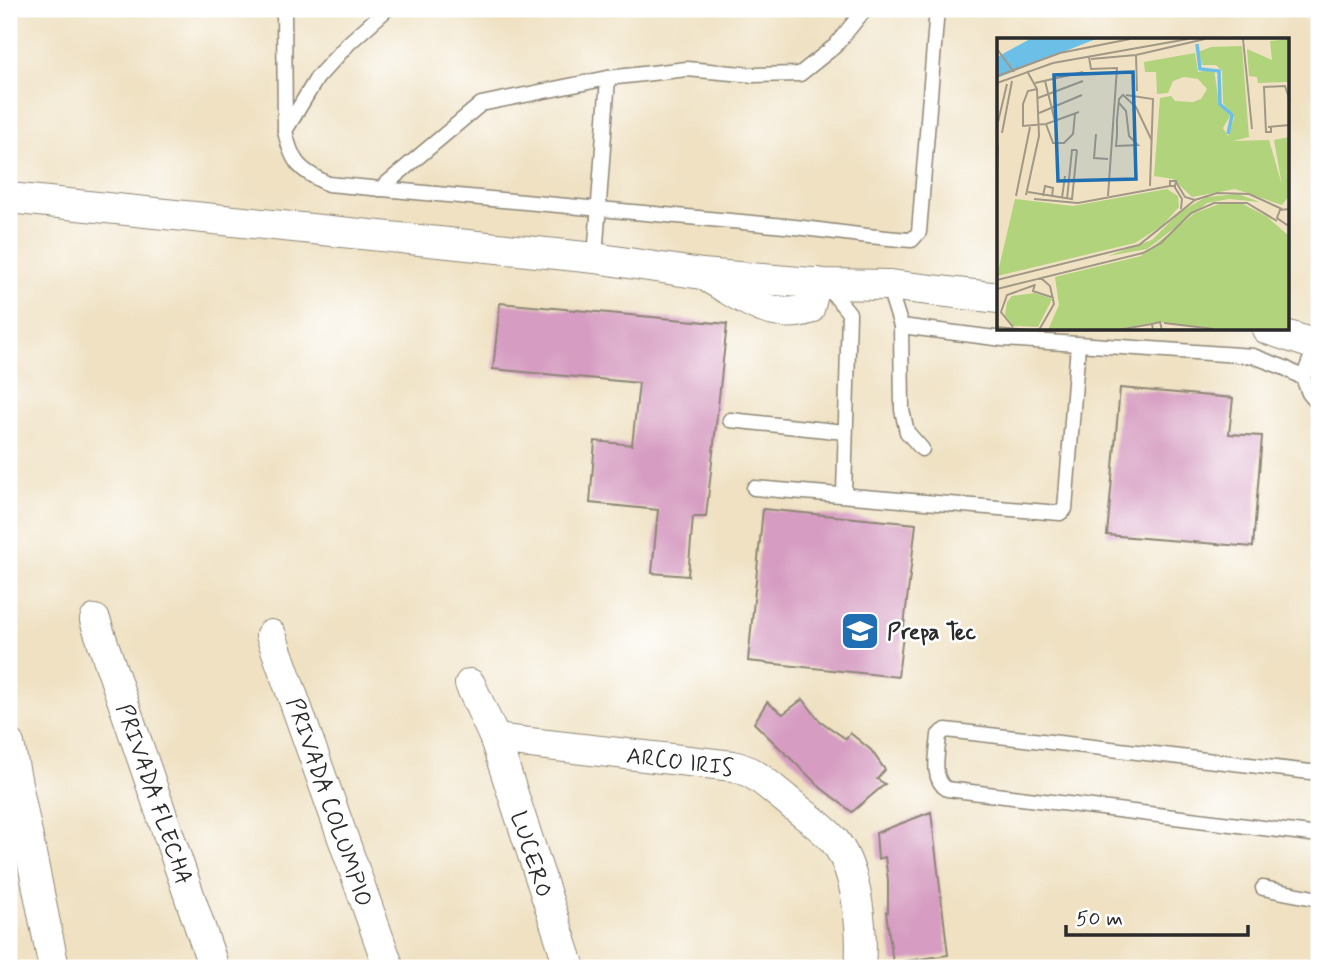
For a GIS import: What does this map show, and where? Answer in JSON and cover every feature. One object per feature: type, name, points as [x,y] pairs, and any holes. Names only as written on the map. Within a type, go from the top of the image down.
[{"type":"street","points":[[9,198],[595,258],[702,274],[882,285],[997,298]]},
{"type":"street","points":[[1273,331],[1317,346]]},
{"type":"street","name":"PRIVADA FLECHA","points":[[95,620],[214,968]]},
{"type":"street","name":"PRIVADA COLUMPIO","points":[[271,635],[389,968]]},
{"type":"street","name":"LUCERO","points":[[470,684],[495,739],[570,968]]},
{"type":"street","name":"ARCO IRIS","points":[[495,739],[733,766],[755,773],[835,842],[839,849],[852,884],[858,911],[862,940],[859,968]]},
{"type":"street","points":[[9,744],[54,968]]},
{"type":"lane","points":[[284,9],[285,131],[289,154],[306,173],[328,184],[598,211],[783,225],[914,240],[919,232],[937,9]]},
{"type":"lane","points":[[285,131],[317,78],[349,43],[387,9]]},
{"type":"lane","points":[[380,190],[481,104],[608,78],[687,69],[754,75],[800,74],[835,46],[865,9]]},
{"type":"lane","points":[[595,258],[608,78]]},
{"type":"lane","points":[[820,283],[849,313],[844,494]]},
{"type":"lane","points":[[849,313],[882,285],[901,326],[902,410],[907,432],[922,449]]},
{"type":"lane","points":[[901,326],[1003,339],[1253,356],[1286,368],[1303,378],[1309,393],[1319,405]]},
{"type":"lane","points":[[754,488],[1062,512],[1065,509],[1078,345]]},
{"type":"lane","points":[[1303,378],[1317,346]]},
{"type":"lane","points":[[730,420],[845,432]]},
{"type":"lane","points":[[1319,773],[946,730],[939,735],[936,775],[941,785],[947,789],[1319,835]]},
{"type":"lane","points":[[1263,888],[1319,899]]},
{"type":"building","points":[[500,303],[727,324],[706,517],[693,517],[688,576],[652,573],[658,510],[590,503],[595,441],[632,445],[639,383],[493,369]]},
{"type":"building","points":[[1120,388],[1233,398],[1229,434],[1262,436],[1253,547],[1107,535]]},
{"type":"building","points":[[763,509],[916,524],[898,677],[748,661]]},
{"type":"building","points":[[803,699],[819,720],[846,739],[850,733],[871,750],[885,770],[877,779],[885,784],[852,812],[821,788],[754,723],[767,702],[783,714]]},
{"type":"building","points":[[931,812],[948,955],[893,963],[886,912],[888,880],[885,857],[878,859],[876,833]]},
{"type":"place","name":"Prepa Tec","points":[[860,631]]}]
